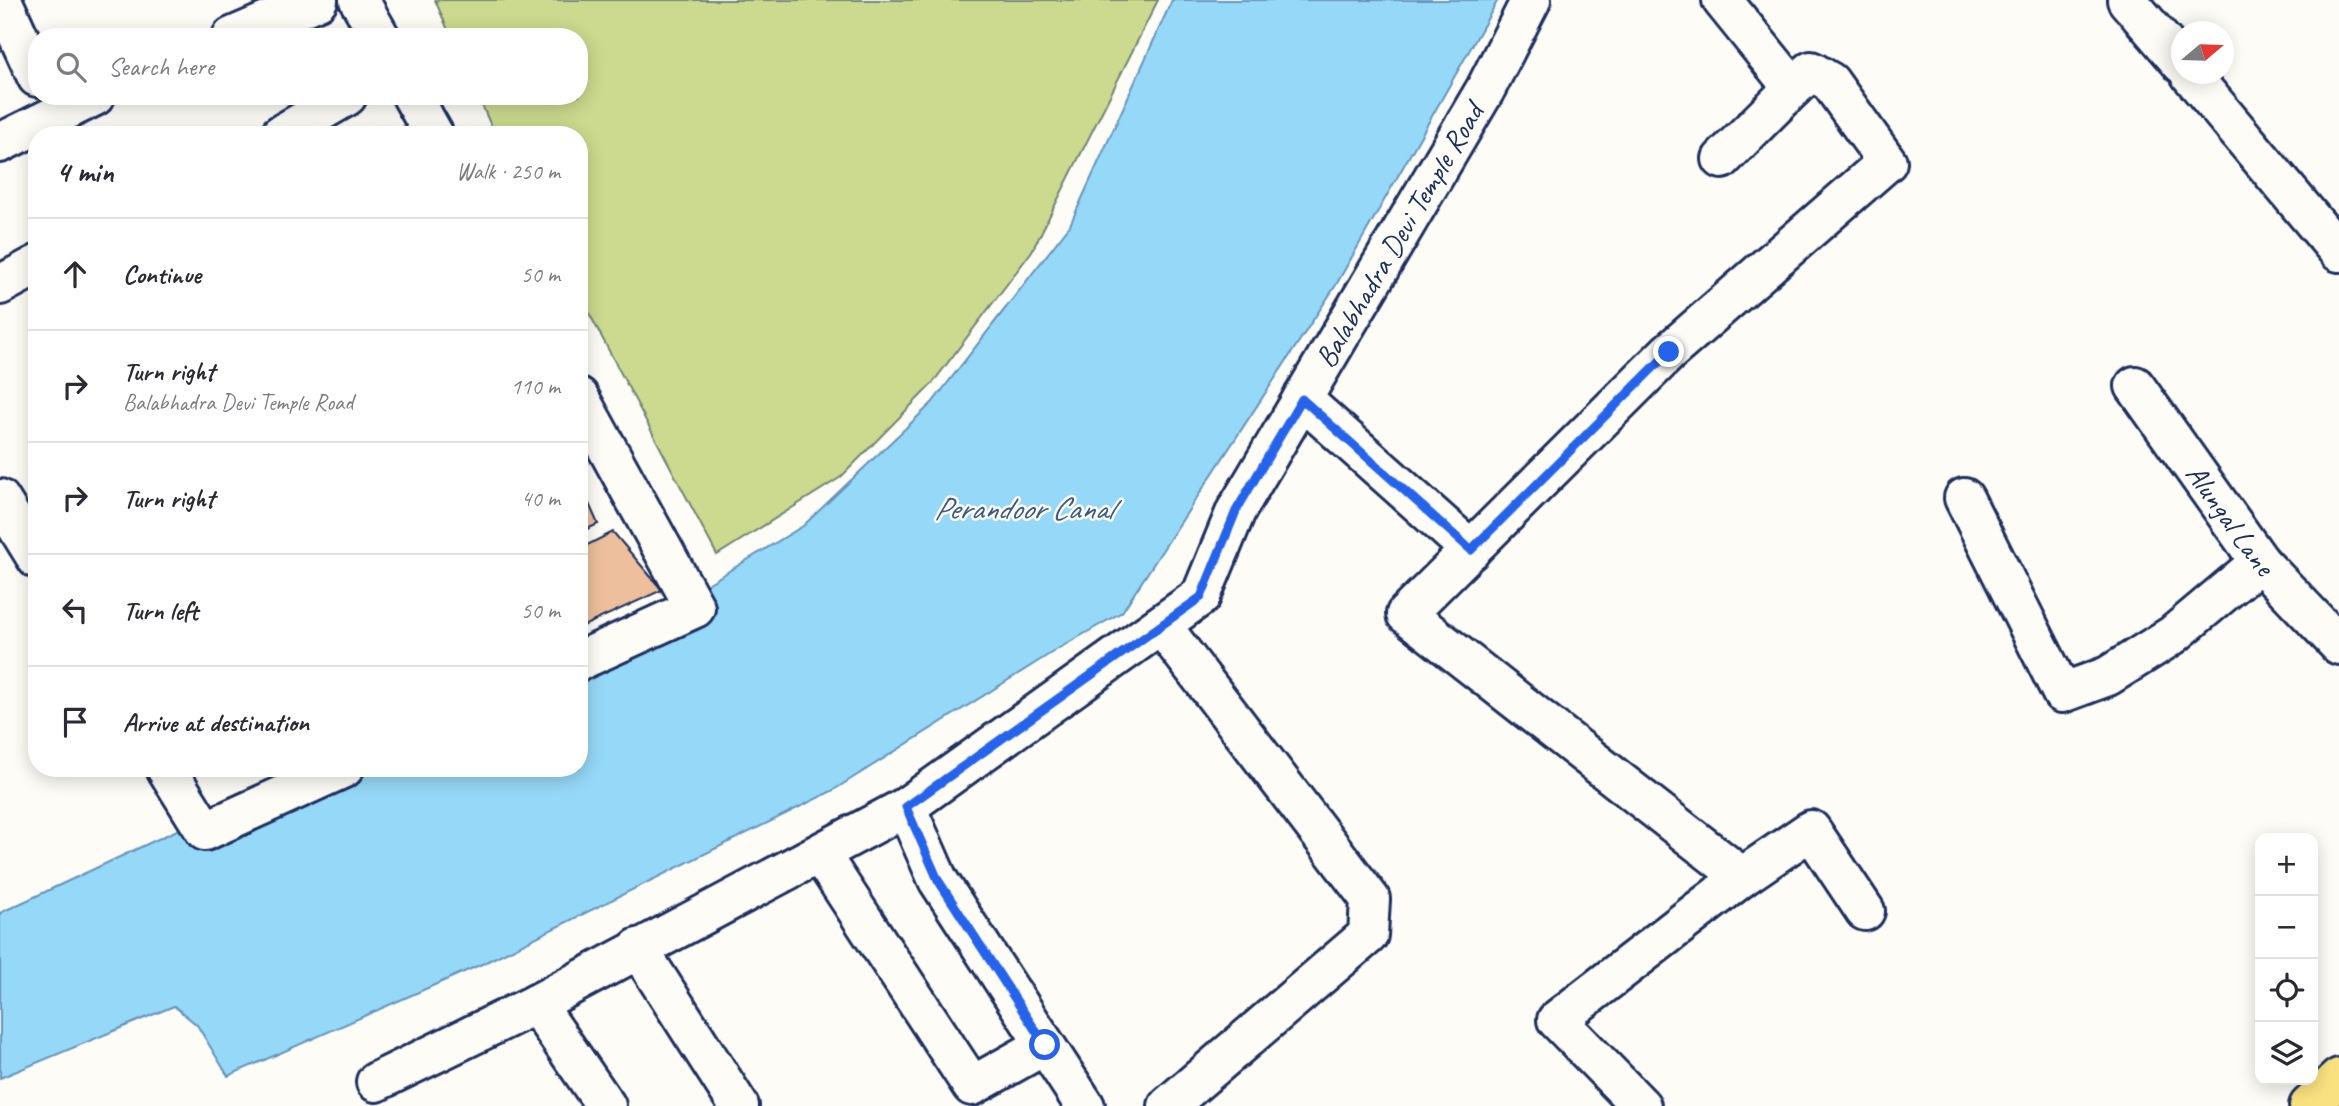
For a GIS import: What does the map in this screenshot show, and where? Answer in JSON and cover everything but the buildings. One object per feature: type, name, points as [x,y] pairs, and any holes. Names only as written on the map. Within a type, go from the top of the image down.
[{"type":"main road","points":[[2309,1106],[2339,1078]]},
{"type":"street","points":[[2,0],[28,56]]},
{"type":"street","points":[[253,28],[318,0]]},
{"type":"street","points":[[359,0],[375,28]]},
{"type":"street","name":"Balabhadra Devi Temple Road","points":[[376,1082],[536,1004],[906,807],[1201,597],[1236,511],[1485,89],[1531,0]]},
{"type":"street","points":[[1722,0],[1793,88]]},
{"type":"street","points":[[2127,0],[2171,51]]},
{"type":"street","points":[[1722,159],[1811,71],[1830,82],[1887,162],[1669,352],[1406,614],[1742,877]]},
{"type":"street","points":[[2198,84],[2339,252]]},
{"type":"street","points":[[0,142],[50,105]]},
{"type":"street","points":[[295,126],[332,105]]},
{"type":"street","points":[[417,105],[429,126]]},
{"type":"street","points":[[0,285],[28,270]]},
{"type":"street","name":"Alungal Lane","points":[[2135,386],[2260,562],[2339,645]]},
{"type":"street","points":[[1302,399],[1471,550]]},
{"type":"street","points":[[588,413],[695,608],[588,657]]},
{"type":"street","points":[[1964,498],[2062,693],[2108,676],[2174,635],[2260,562]]},
{"type":"street","points":[[0,499],[28,544]]},
{"type":"street","points":[[1161,625],[1370,899],[1368,935],[1168,1106]]},
{"type":"street","points":[[172,777],[205,831],[324,777]]},
{"type":"street","points":[[906,807],[938,880],[1086,1106]]},
{"type":"street","points":[[1641,1106],[1557,1020],[1742,877],[1811,830],[1865,911]]},
{"type":"street","points":[[820,854],[972,1086],[1045,1045]]},
{"type":"street","points":[[638,948],[740,1106]]},
{"type":"street","points":[[536,1004],[606,1106]]},
{"type":"green space","points":[[435,0],[1158,0],[1032,251],[931,385],[841,477],[717,555],[588,311],[588,126],[491,126],[482,105],[588,105],[588,28],[447,28]]},
{"type":"water","name":"Perandoor Canal","points":[[1172,0],[1498,0],[1336,285],[1122,612],[1056,650],[832,791],[482,964],[228,1076],[197,1025],[174,1006],[0,1078],[0,913],[237,802],[299,777],[588,777],[588,657],[803,526],[932,403],[1070,225]]},
{"type":"route","points":[[1045,1045],[938,880],[906,807],[1201,597],[1236,511],[1302,399],[1471,550],[1669,352]]}]
